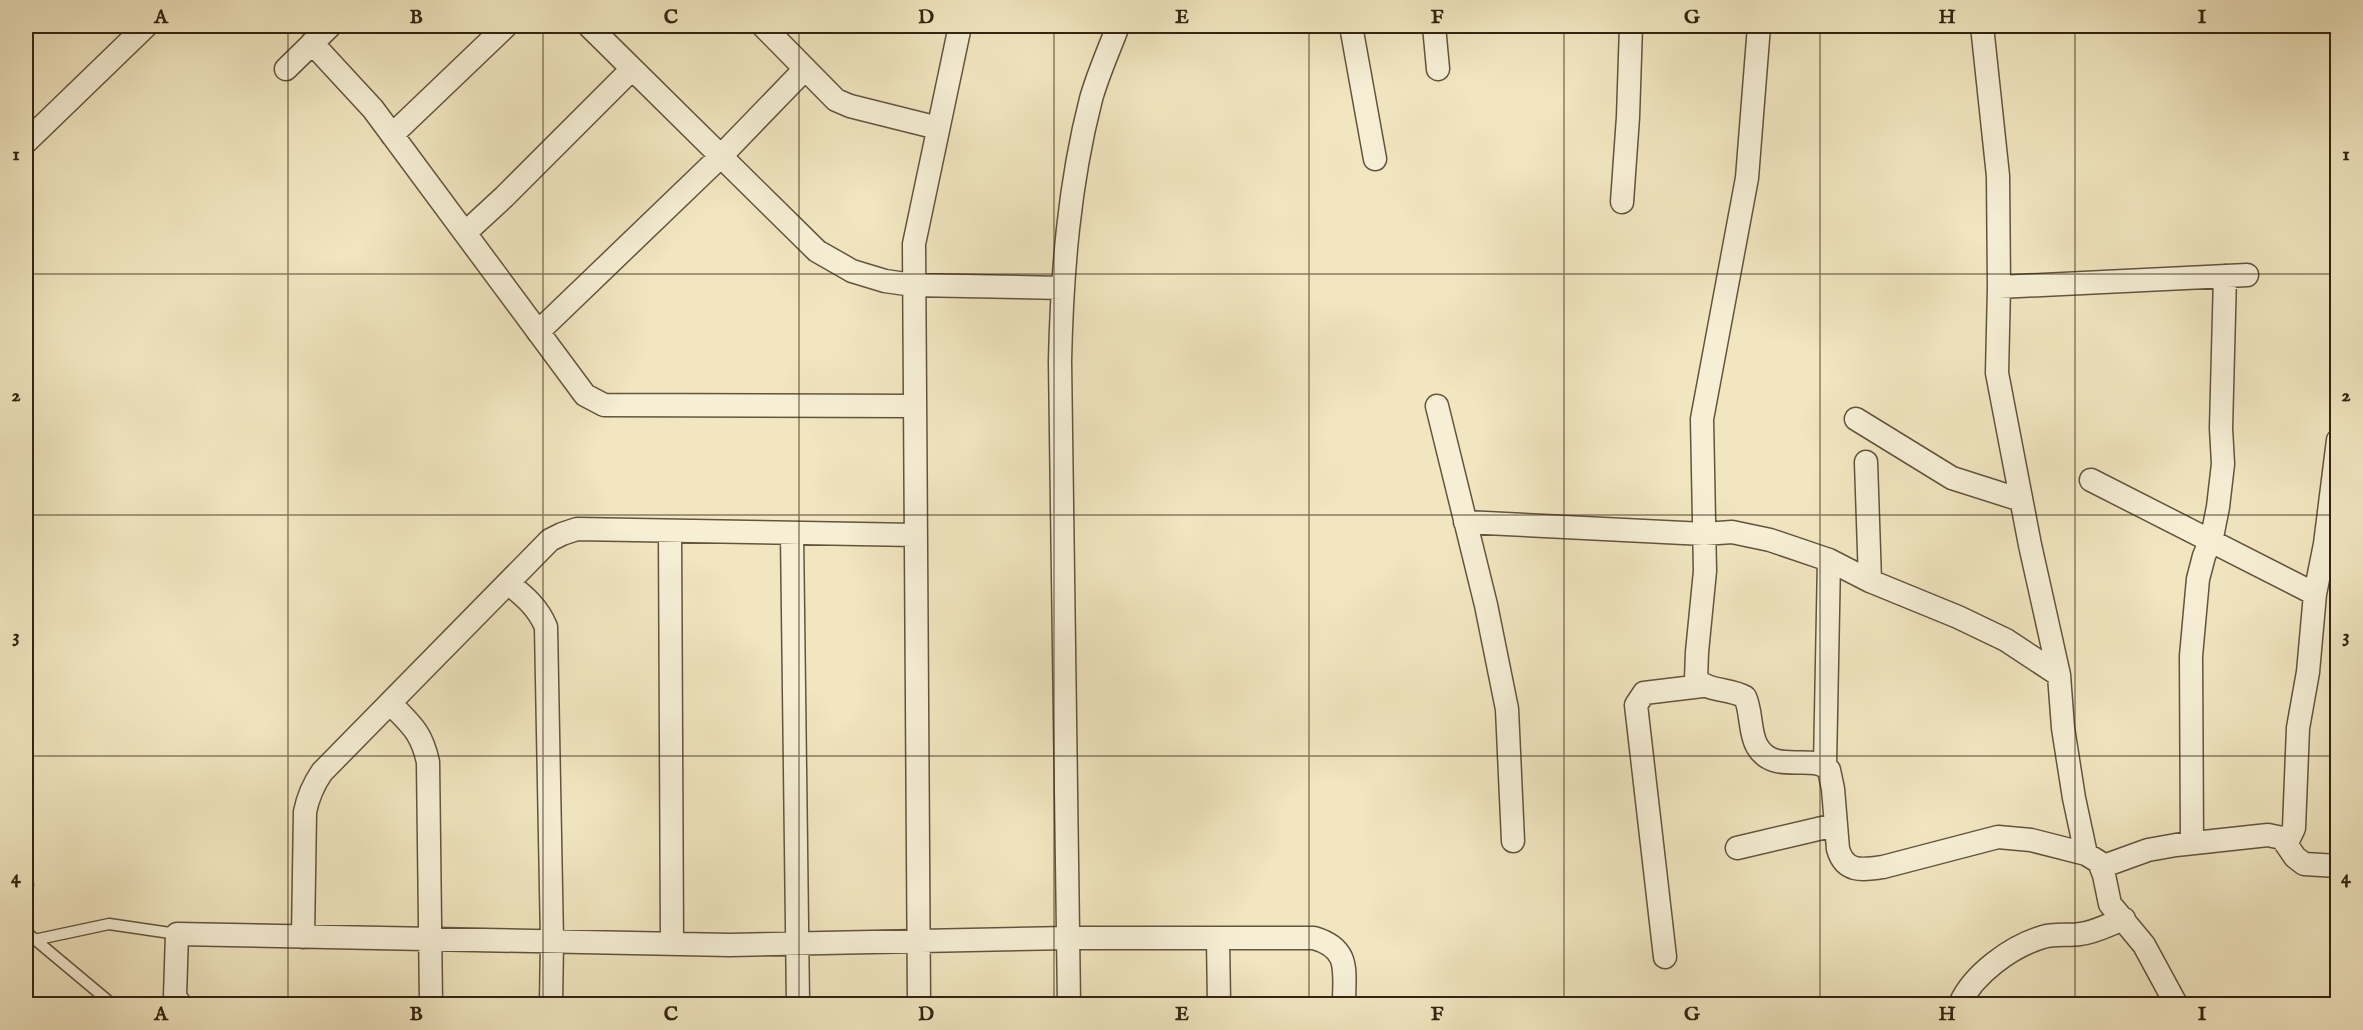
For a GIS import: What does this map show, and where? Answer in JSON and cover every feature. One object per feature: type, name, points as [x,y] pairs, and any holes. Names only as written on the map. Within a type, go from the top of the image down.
[{"type":"street","points":[[26,142],[146,26]]},
{"type":"street","points":[[286,69],[330,26]]},
{"type":"street","points":[[392,135],[506,26]]},
{"type":"street","points":[[589,26],[817,251],[852,271],[885,281],[913,285],[1062,288]]},
{"type":"street","points":[[763,26],[836,100],[850,106],[938,128]]},
{"type":"street","points":[[919,1005],[914,244],[960,26]]},
{"type":"street","points":[[1069,1005],[1060,361],[1062,288],[1072,199],[1092,98],[1118,26]]},
{"type":"street","points":[[1351,26],[1376,159]]},
{"type":"street","points":[[1434,26],[1438,69]]},
{"type":"street","points":[[1622,202],[1632,26]]},
{"type":"street","points":[[1702,686],[1696,679],[1696,665],[1705,571],[1702,419],[1747,178],[1759,26]]},
{"type":"street","points":[[1982,26],[1998,176],[1997,373],[2021,500],[2059,675],[2063,728],[2074,798],[2110,904],[2144,945],[2176,1005]]},
{"type":"street","points":[[312,44],[373,109],[585,395],[604,405],[914,405]]},
{"type":"street","points":[[465,233],[632,69]]},
{"type":"street","points":[[538,332],[720,156],[805,69]]},
{"type":"street","points":[[1999,287],[2236,276],[2221,429],[2223,464],[2218,507],[2198,579],[2191,656],[2192,843]]},
{"type":"street","points":[[1437,405],[1486,605],[1506,709],[1513,841]]},
{"type":"street","points":[[1856,419],[1952,478],[2021,500]]},
{"type":"street","points":[[2287,843],[2294,828],[2298,728],[2308,672],[2315,594],[2325,544],[2337,440]]},
{"type":"street","points":[[1866,462],[1870,581]]},
{"type":"street","points":[[2091,480],[2315,594]]},
{"type":"street","points":[[1465,522],[1704,534],[1732,532],[1770,540],[1829,560],[1870,581],[1958,617],[2006,640],[2059,675]]},
{"type":"street","points":[[303,937],[305,812],[308,797],[322,772],[550,540],[577,530],[915,536]]},
{"type":"street","points":[[670,531],[672,944]]},
{"type":"street","points":[[792,533],[798,1005]]},
{"type":"street","points":[[1829,560],[1825,765],[1829,770],[1833,789],[1835,825],[1841,858],[1852,868],[1863,870],[1883,867],[1998,837],[2031,840],[2094,860],[2192,843],[2268,835],[2282,838],[2295,857],[2304,864],[2337,866]]},
{"type":"street","points":[[508,583],[536,609],[546,627],[552,941],[551,1005]]},
{"type":"street","points":[[1665,957],[1636,705],[1644,693],[1702,686],[1728,690],[1745,697],[1756,744],[1767,756],[1784,763],[1825,765]]},
{"type":"street","points":[[390,704],[417,731],[424,743],[428,762],[431,1005]]},
{"type":"street","points":[[1737,848],[1835,825]]},
{"type":"street","points":[[1960,1005],[1967,990],[1977,978],[1998,960],[2018,949],[2044,936],[2083,934],[2124,919]]},
{"type":"street","points":[[180,1005],[175,996],[177,934],[672,944],[797,944],[1068,938],[1314,938],[1335,946],[1342,957],[1344,1005]]},
{"type":"street","points":[[1218,938],[1219,1005]]},
{"type":"lane","points":[[34,940],[109,924],[177,934]]},
{"type":"lane","points":[[26,932],[112,1005]]}]
